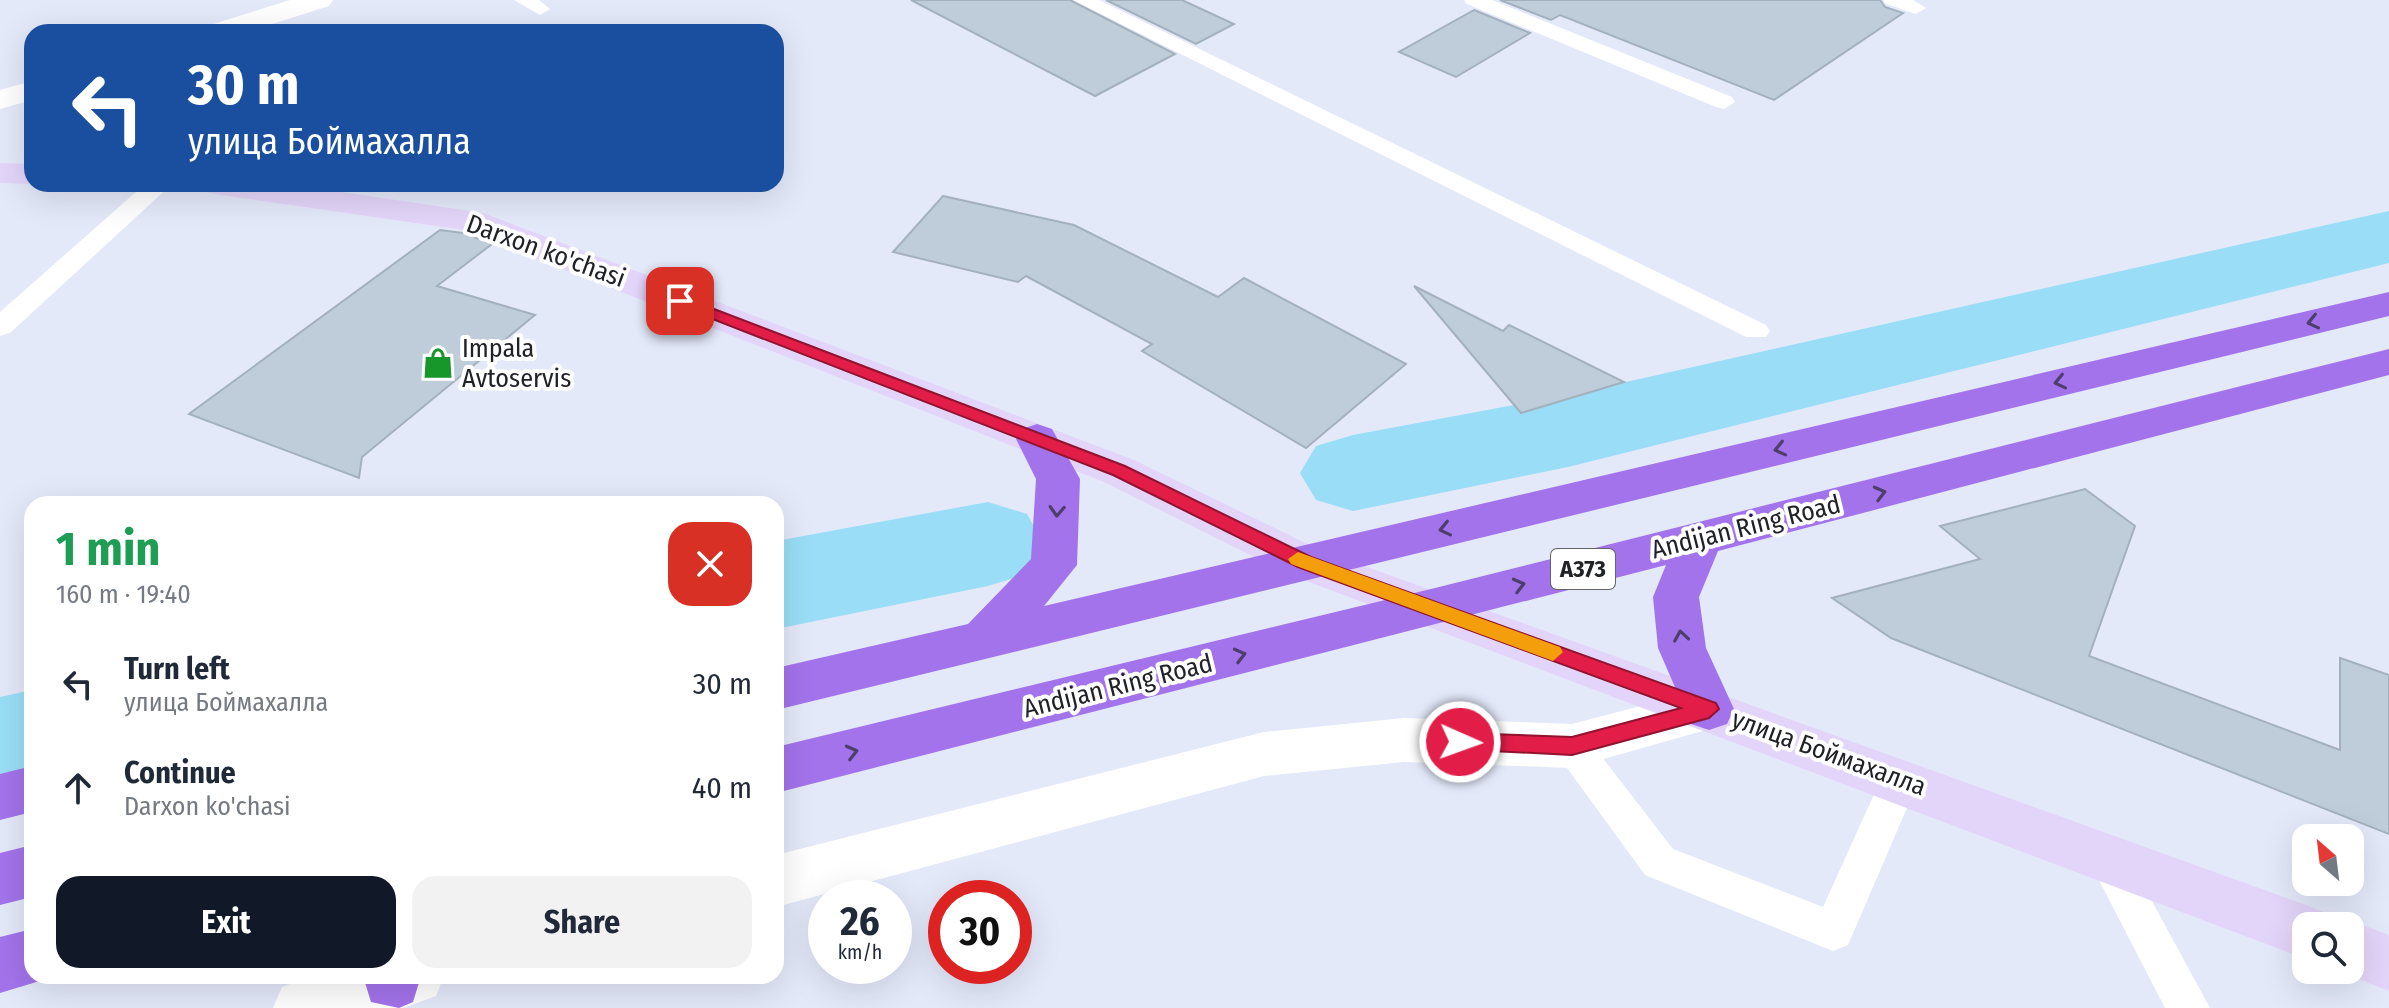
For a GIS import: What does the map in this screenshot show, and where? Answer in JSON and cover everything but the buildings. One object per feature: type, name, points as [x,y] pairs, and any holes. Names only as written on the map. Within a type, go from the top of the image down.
[{"type":"highway","points":[[784,687],[2389,304]]},
{"type":"highway","name":"Andijan Ring Road","points":[[784,768],[1431,608],[2389,362]]},
{"type":"highway","points":[[983,639],[1054,565],[1058,479],[1037,439]]},
{"type":"highway","points":[[1700,539],[1676,597],[1682,648],[1709,709]]},
{"type":"highway","points":[[0,797],[24,791]]},
{"type":"highway","points":[[0,879],[24,873]]},
{"type":"highway","points":[[0,965],[24,959]]},
{"type":"main road","points":[[0,173],[24,174]]},
{"type":"main road","name":"Darxon ko'chasi","points":[[271,192],[471,220],[1119,471],[1304,562]]},
{"type":"main road","name":"улица Боймахалла","points":[[1304,562],[2292,927]]},
{"type":"main road","points":[[2364,953],[2389,963]]},
{"type":"street","points":[[242,24],[319,0]]},
{"type":"street","points":[[0,100],[24,92]]},
{"type":"street","points":[[784,879],[1264,754],[1404,740],[1572,746],[1709,709]]},
{"type":"street","points":[[303,1008],[381,984]]},
{"type":"lane","points":[[1083,0],[1756,331]]},
{"type":"lane","points":[[1474,0],[1724,102]]},
{"type":"lane","points":[[1893,0],[1916,8]]},
{"type":"lane","points":[[7,318],[151,192]]},
{"type":"lane","points":[[1572,746],[1659,862],[1833,931],[1900,780]]},
{"type":"lane","points":[[2107,857],[2188,1008]]},
{"type":"waterway","points":[[1353,473],[1568,431],[2389,237]]},
{"type":"waterway","points":[[784,583],[988,544]]},
{"type":"waterway","points":[[0,751],[24,746]]},
{"type":"slow traffic","points":[[1298,559],[1553,652]]},
{"type":"place","name":"Impala Avtoservis","points":[[438,363]]},
{"type":"route","points":[[680,301],[1119,471],[1304,562],[1709,709],[1572,746],[1460,742]]}]
